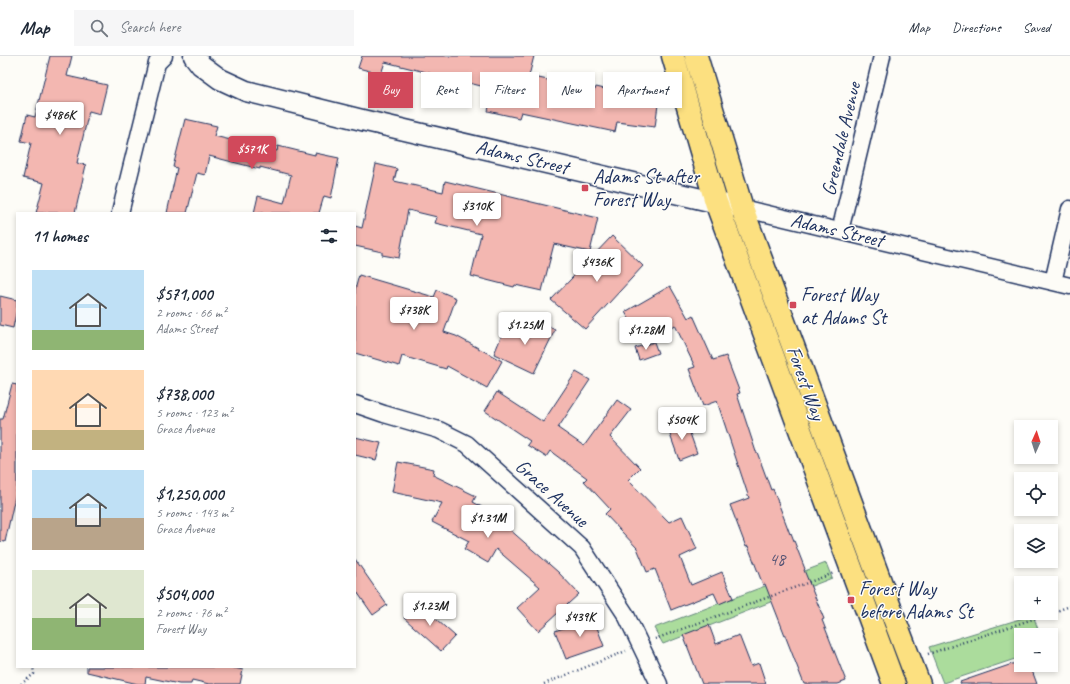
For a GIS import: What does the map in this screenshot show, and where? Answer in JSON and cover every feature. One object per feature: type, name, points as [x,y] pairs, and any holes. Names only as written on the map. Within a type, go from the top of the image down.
[{"type":"main road","name":"Forest Way","points":[[673,56],[716,202],[894,684]]},
{"type":"main road","name":"Forest Way","points":[[696,56],[742,208],[919,684]]},
{"type":"street","points":[[120,212],[157,63],[164,56]]},
{"type":"street","name":"Adams Street","points":[[194,56],[201,65],[220,79],[246,91],[1070,286]]},
{"type":"street","name":"Greendale Avenue","points":[[840,231],[882,56]]},
{"type":"street","points":[[1053,282],[1070,209]]},
{"type":"street","name":"Grace Avenue","points":[[356,404],[438,430],[467,444],[582,548],[626,616],[659,684]]},
{"type":"path","points":[[544,684],[640,645],[836,572]]},
{"type":"path","points":[[1058,610],[1070,606]]},
{"type":"path","points":[[925,655],[1030,620]]},
{"type":"path","points":[[21,684],[34,674],[33,668]]},
{"type":"green space","points":[[826,563],[832,578],[663,644],[654,628]]},
{"type":"green space","points":[[1017,620],[1035,620],[1038,628],[1014,628],[1014,659],[943,683],[929,647]]},
{"type":"building","points":[[50,56],[72,56],[67,76],[107,85],[100,114],[89,111],[77,163],[86,165],[75,212],[36,212],[44,183],[23,178],[31,143],[21,141],[27,115],[35,117]]},
{"type":"building","points":[[362,56],[534,56],[530,72],[480,72],[480,86],[472,84],[472,72],[425,72],[385,62],[382,72],[373,72],[358,68]]},
{"type":"building","points":[[539,78],[547,80],[547,108],[595,108],[596,87],[603,89],[603,108],[658,108],[655,127],[617,122],[615,132],[521,112],[519,118],[488,111],[489,108],[539,108]]},
{"type":"building","points":[[185,119],[217,126],[214,136],[277,151],[278,146],[315,155],[315,153],[339,158],[331,198],[324,196],[319,212],[254,212],[258,196],[284,203],[291,175],[209,156],[205,175],[197,173],[187,212],[167,212],[177,168],[173,167]]},
{"type":"building","points":[[376,164],[397,169],[394,181],[443,192],[445,181],[598,218],[590,252],[554,244],[542,291],[515,285],[514,287],[471,276],[481,234],[435,223],[437,217],[408,210],[399,258],[382,255],[382,252],[356,246],[356,226],[362,228]]},
{"type":"building","points":[[612,236],[643,266],[585,329],[551,300]]},
{"type":"building","points":[[359,275],[434,297],[437,290],[456,298],[444,332],[456,336],[502,361],[487,388],[447,366],[446,369],[402,356],[399,366],[356,353],[356,286]]},
{"type":"building","points":[[670,286],[688,318],[693,315],[713,360],[726,356],[740,393],[737,394],[756,452],[771,490],[773,489],[790,534],[791,533],[824,619],[822,620],[846,681],[838,684],[804,684],[765,584],[763,585],[748,546],[746,547],[730,505],[749,498],[717,401],[703,406],[689,369],[695,367],[675,325],[643,343],[625,312]]},
{"type":"building","points":[[0,296],[16,300],[16,314],[13,328],[0,325]]},
{"type":"building","points":[[536,320],[555,330],[534,373],[494,354],[506,325],[528,335]]},
{"type":"building","points":[[654,342],[658,353],[639,360],[635,348]]},
{"type":"building","points":[[576,372],[590,380],[558,428],[584,446],[617,400],[631,410],[610,437],[640,468],[628,480],[669,522],[682,516],[697,549],[680,557],[691,585],[722,572],[733,598],[719,604],[714,593],[671,610],[655,569],[647,572],[637,548],[605,514],[610,509],[584,481],[587,478],[550,451],[546,457],[527,445],[530,441],[485,411],[497,392],[543,422]]},
{"type":"building","points":[[12,384],[16,385],[16,492],[5,542],[0,541],[0,419],[3,419]]},
{"type":"building","points":[[686,422],[697,453],[679,460],[668,429]]},
{"type":"building","points":[[356,437],[381,443],[376,460],[356,455]]},
{"type":"building","points":[[398,462],[434,469],[433,475],[476,496],[473,502],[511,524],[508,528],[558,572],[579,594],[538,631],[517,608],[540,587],[496,549],[488,563],[464,549],[469,541],[432,522],[442,503],[392,492]]},
{"type":"building","points":[[356,560],[387,605],[373,615],[356,590]]},
{"type":"building","points":[[418,603],[455,636],[441,651],[404,618]]},
{"type":"building","points":[[593,617],[604,646],[566,659],[555,631]]},
{"type":"building","points":[[709,625],[716,644],[739,635],[751,666],[759,663],[766,684],[702,684],[683,635]]},
{"type":"building","points":[[1014,663],[1014,672],[1033,672],[1037,684],[961,684],[960,682]]},
{"type":"building","points":[[87,668],[234,668],[243,670],[240,684],[209,684],[192,680],[191,684],[179,684],[146,677],[145,684],[138,684],[87,672]]},
{"type":"place","name":"Adams St after Forest Way","points":[[585,188]]},
{"type":"place","name":"Forest Way at Adams St","points":[[793,305]]},
{"type":"place","name":"Forest Way before Adams St","points":[[851,600]]}]
